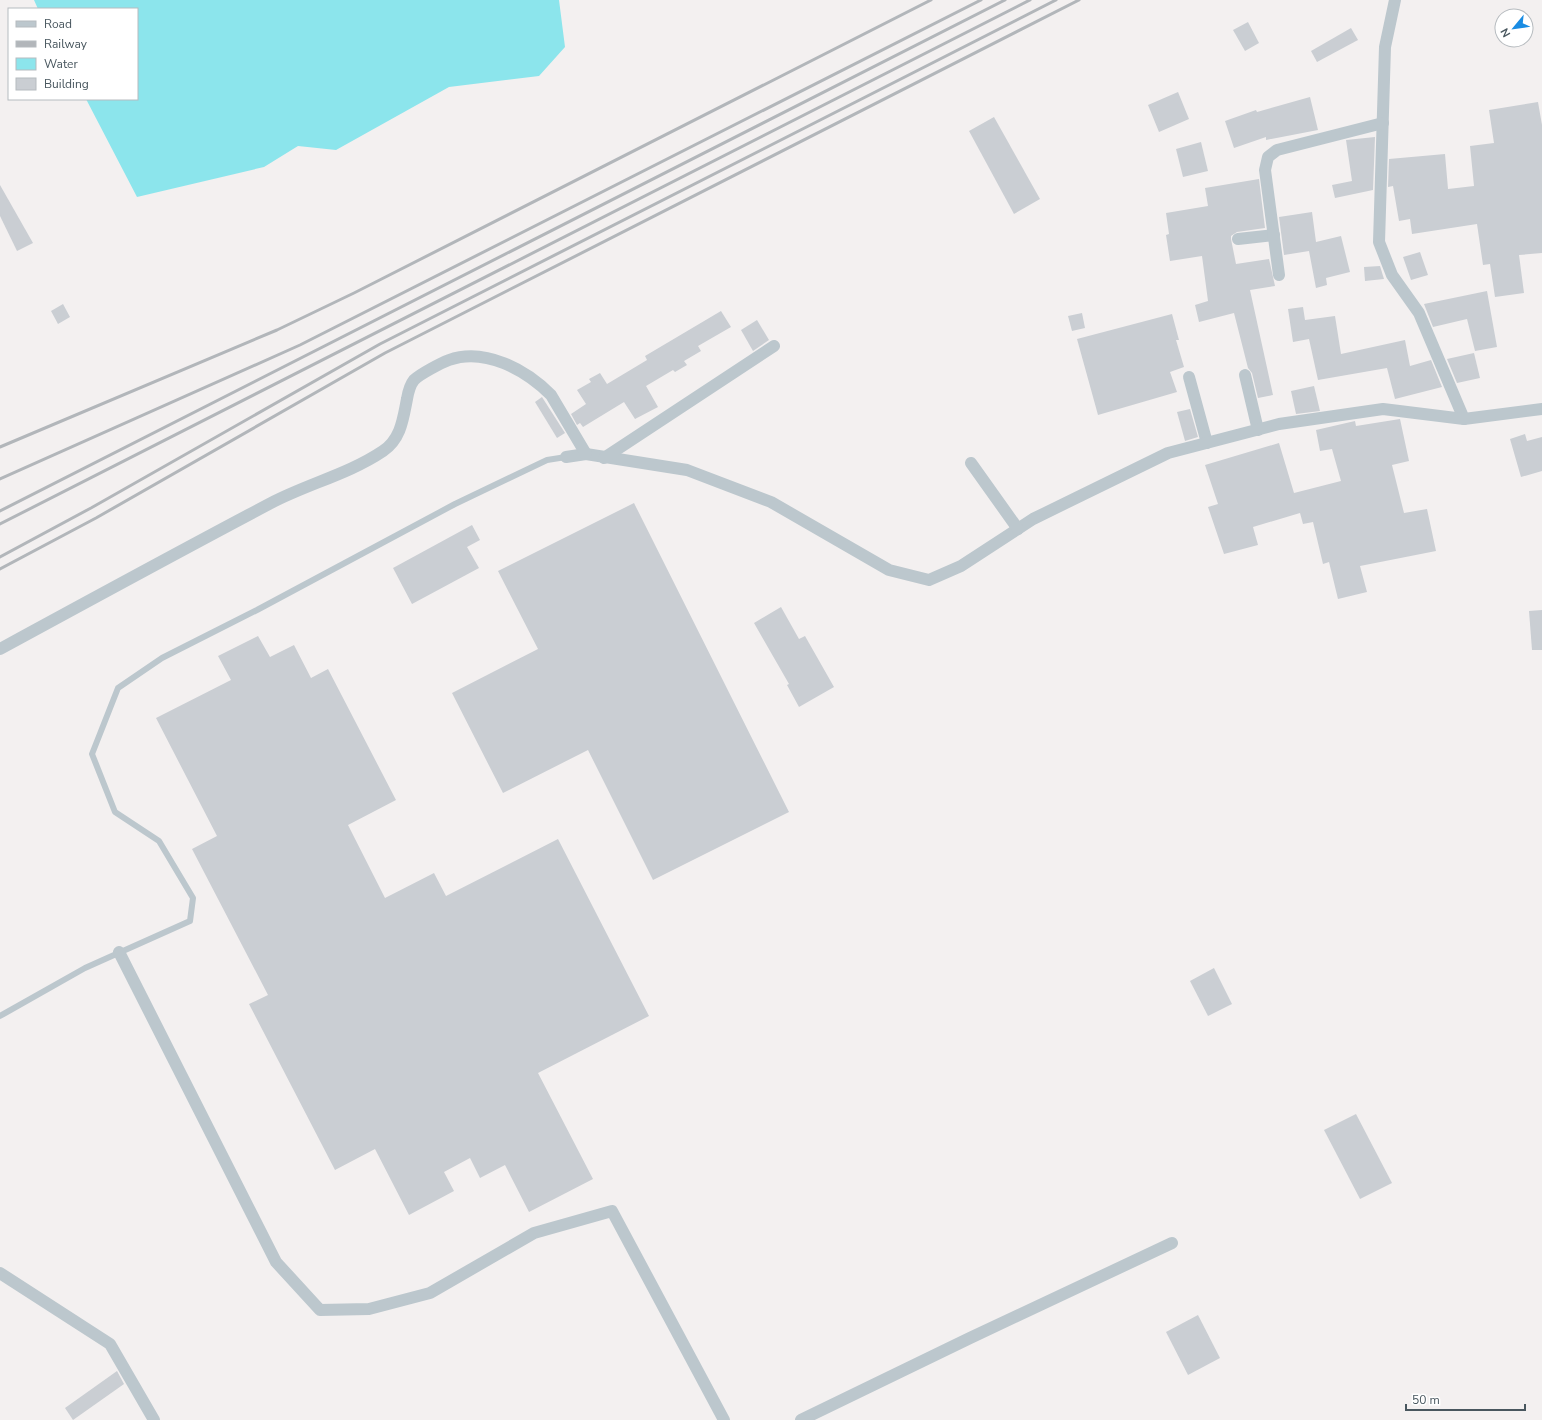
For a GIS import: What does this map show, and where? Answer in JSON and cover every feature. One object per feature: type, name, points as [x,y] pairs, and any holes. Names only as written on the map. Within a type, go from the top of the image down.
[{"type":"street","points":[[1394,0],[1384,46],[1379,242],[1392,276],[1419,313],[1464,419]]},
{"type":"street","points":[[1279,275],[1265,170],[1268,158],[1277,150],[1383,123]]},
{"type":"street","points":[[1238,239],[1274,235]]},
{"type":"street","points":[[604,458],[774,346]]},
{"type":"street","points":[[0,649],[273,502],[372,458],[390,446],[399,434],[409,390],[414,381],[448,360],[463,357],[490,358],[512,367],[544,387],[552,395],[586,454]]},
{"type":"street","points":[[1244,375],[1258,430]]},
{"type":"street","points":[[1189,377],[1207,443]]},
{"type":"street","points":[[566,457],[586,454],[687,470],[771,502],[823,530],[889,570],[929,580],[961,566],[1033,518],[1168,453],[1279,424],[1383,409],[1464,419],[1542,409]]},
{"type":"street","points":[[971,463],[1018,529]]},
{"type":"street","points":[[119,952],[276,1262],[320,1310],[369,1310],[430,1293],[534,1233],[612,1212],[724,1420]]},
{"type":"street","points":[[801,1420],[970,1338],[1172,1243]]},
{"type":"street","points":[[0,1272],[110,1344],[154,1420]]},
{"type":"lane","points":[[0,1016],[85,968],[190,921],[193,898],[159,841],[115,812],[92,754],[118,688],[162,658],[258,610],[455,504],[547,460],[566,457]]},
{"type":"water","points":[[34,0],[559,0],[565,47],[539,76],[449,87],[336,150],[298,146],[264,167],[137,197],[87,100],[138,100],[138,8],[38,8]]},
{"type":"building","points":[[1248,22],[1259,43],[1245,51],[1233,30]]},
{"type":"building","points":[[1351,28],[1358,40],[1317,62],[1311,51]]},
{"type":"building","points":[[1178,92],[1189,119],[1159,132],[1148,105]]},
{"type":"building","points":[[1310,97],[1318,130],[1266,140],[1266,137],[1234,148],[1225,121],[1256,110],[1257,112]]},
{"type":"building","points":[[1538,102],[1542,125],[1542,253],[1519,255],[1524,293],[1495,297],[1490,264],[1483,265],[1477,224],[1412,234],[1410,219],[1399,221],[1393,186],[1388,187],[1389,159],[1445,154],[1448,189],[1474,186],[1470,146],[1494,143],[1489,110]]},
{"type":"building","points":[[994,117],[1040,199],[1014,214],[969,131]]},
{"type":"building","points":[[1375,137],[1373,190],[1335,198],[1332,185],[1352,181],[1346,140]]},
{"type":"building","points":[[1201,142],[1208,171],[1183,177],[1176,149]]},
{"type":"building","points":[[1259,179],[1265,228],[1237,232],[1231,236],[1236,264],[1269,259],[1275,286],[1250,290],[1273,395],[1258,398],[1252,373],[1248,368],[1234,313],[1199,322],[1195,305],[1208,301],[1202,256],[1170,261],[1166,235],[1169,234],[1166,213],[1208,206],[1205,188]]},
{"type":"building","points":[[0,185],[33,243],[17,251],[0,216]]},
{"type":"building","points":[[1312,212],[1316,242],[1341,236],[1350,272],[1326,278],[1327,285],[1316,288],[1309,251],[1284,255],[1279,217]]},
{"type":"building","points":[[1420,252],[1428,275],[1411,280],[1403,257]]},
{"type":"building","points":[[1380,266],[1384,279],[1365,281],[1364,267]]},
{"type":"building","points":[[1487,291],[1497,347],[1475,351],[1467,319],[1433,327],[1424,304]]},
{"type":"building","points":[[63,304],[70,317],[58,324],[51,311]]},
{"type":"building","points":[[1303,307],[1305,320],[1335,316],[1341,354],[1405,340],[1410,366],[1431,360],[1442,387],[1395,399],[1387,368],[1318,380],[1309,339],[1293,342],[1288,309]]},
{"type":"building","points":[[721,311],[731,327],[698,346],[701,351],[684,361],[687,365],[675,372],[673,370],[646,386],[658,407],[635,419],[624,402],[583,427],[580,423],[577,425],[571,414],[586,404],[577,390],[591,382],[589,379],[600,373],[607,384],[647,360],[645,356]]},
{"type":"building","points":[[1082,313],[1085,328],[1072,331],[1068,316]]},
{"type":"building","points":[[1172,314],[1179,340],[1176,340],[1184,367],[1170,372],[1177,392],[1098,415],[1077,339]]},
{"type":"building","points":[[757,320],[769,340],[753,351],[741,330]]},
{"type":"building","points":[[1474,353],[1480,378],[1457,383],[1447,359]]},
{"type":"building","points":[[1314,386],[1320,411],[1296,414],[1291,391]]},
{"type":"building","points":[[542,397],[565,433],[557,438],[535,402]]},
{"type":"building","points":[[1190,409],[1198,437],[1185,441],[1177,412]]},
{"type":"building","points":[[1400,419],[1409,461],[1392,465],[1404,513],[1427,509],[1436,551],[1360,566],[1367,592],[1338,599],[1329,562],[1323,564],[1313,522],[1303,524],[1300,513],[1253,527],[1258,545],[1224,554],[1208,507],[1218,504],[1205,465],[1279,443],[1294,493],[1341,481],[1332,449],[1320,451],[1316,430],[1355,421],[1356,426]]},
{"type":"building","points":[[1525,434],[1527,441],[1542,437],[1542,471],[1521,477],[1510,439]]},
{"type":"building","points":[[634,503],[789,812],[653,880],[588,750],[503,793],[452,693],[538,649],[498,571]]},
{"type":"building","points":[[472,525],[480,540],[467,547],[479,568],[412,604],[393,568]]},
{"type":"building","points":[[781,607],[799,639],[805,636],[834,687],[799,707],[787,685],[789,684],[754,623]]},
{"type":"building","points":[[1542,610],[1542,650],[1532,650],[1529,611]]},
{"type":"building","points":[[258,636],[270,657],[294,645],[311,678],[328,669],[396,800],[348,825],[385,898],[434,873],[446,896],[558,839],[649,1016],[538,1073],[593,1179],[529,1212],[505,1165],[480,1178],[470,1158],[444,1172],[454,1191],[409,1215],[375,1149],[335,1170],[249,1004],[268,995],[192,849],[217,836],[156,718],[231,680],[218,656]]},
{"type":"building","points":[[1214,968],[1232,1004],[1208,1016],[1190,981]]},
{"type":"building","points":[[1356,1114],[1392,1183],[1360,1199],[1324,1130]]},
{"type":"building","points":[[1198,1315],[1220,1358],[1188,1375],[1166,1332]]},
{"type":"building","points":[[117,1371],[124,1384],[73,1420],[65,1408]]},
{"type":"railway","points":[[0,447],[277,330],[354,293],[931,0]]},
{"type":"railway","points":[[0,479],[300,345],[981,0]]},
{"type":"railway","points":[[0,511],[1005,0]]},
{"type":"railway","points":[[0,524],[1030,0]]},
{"type":"railway","points":[[0,557],[91,508],[380,344],[1056,0]]},
{"type":"railway","points":[[0,569],[96,518],[385,353],[1079,0]]}]
